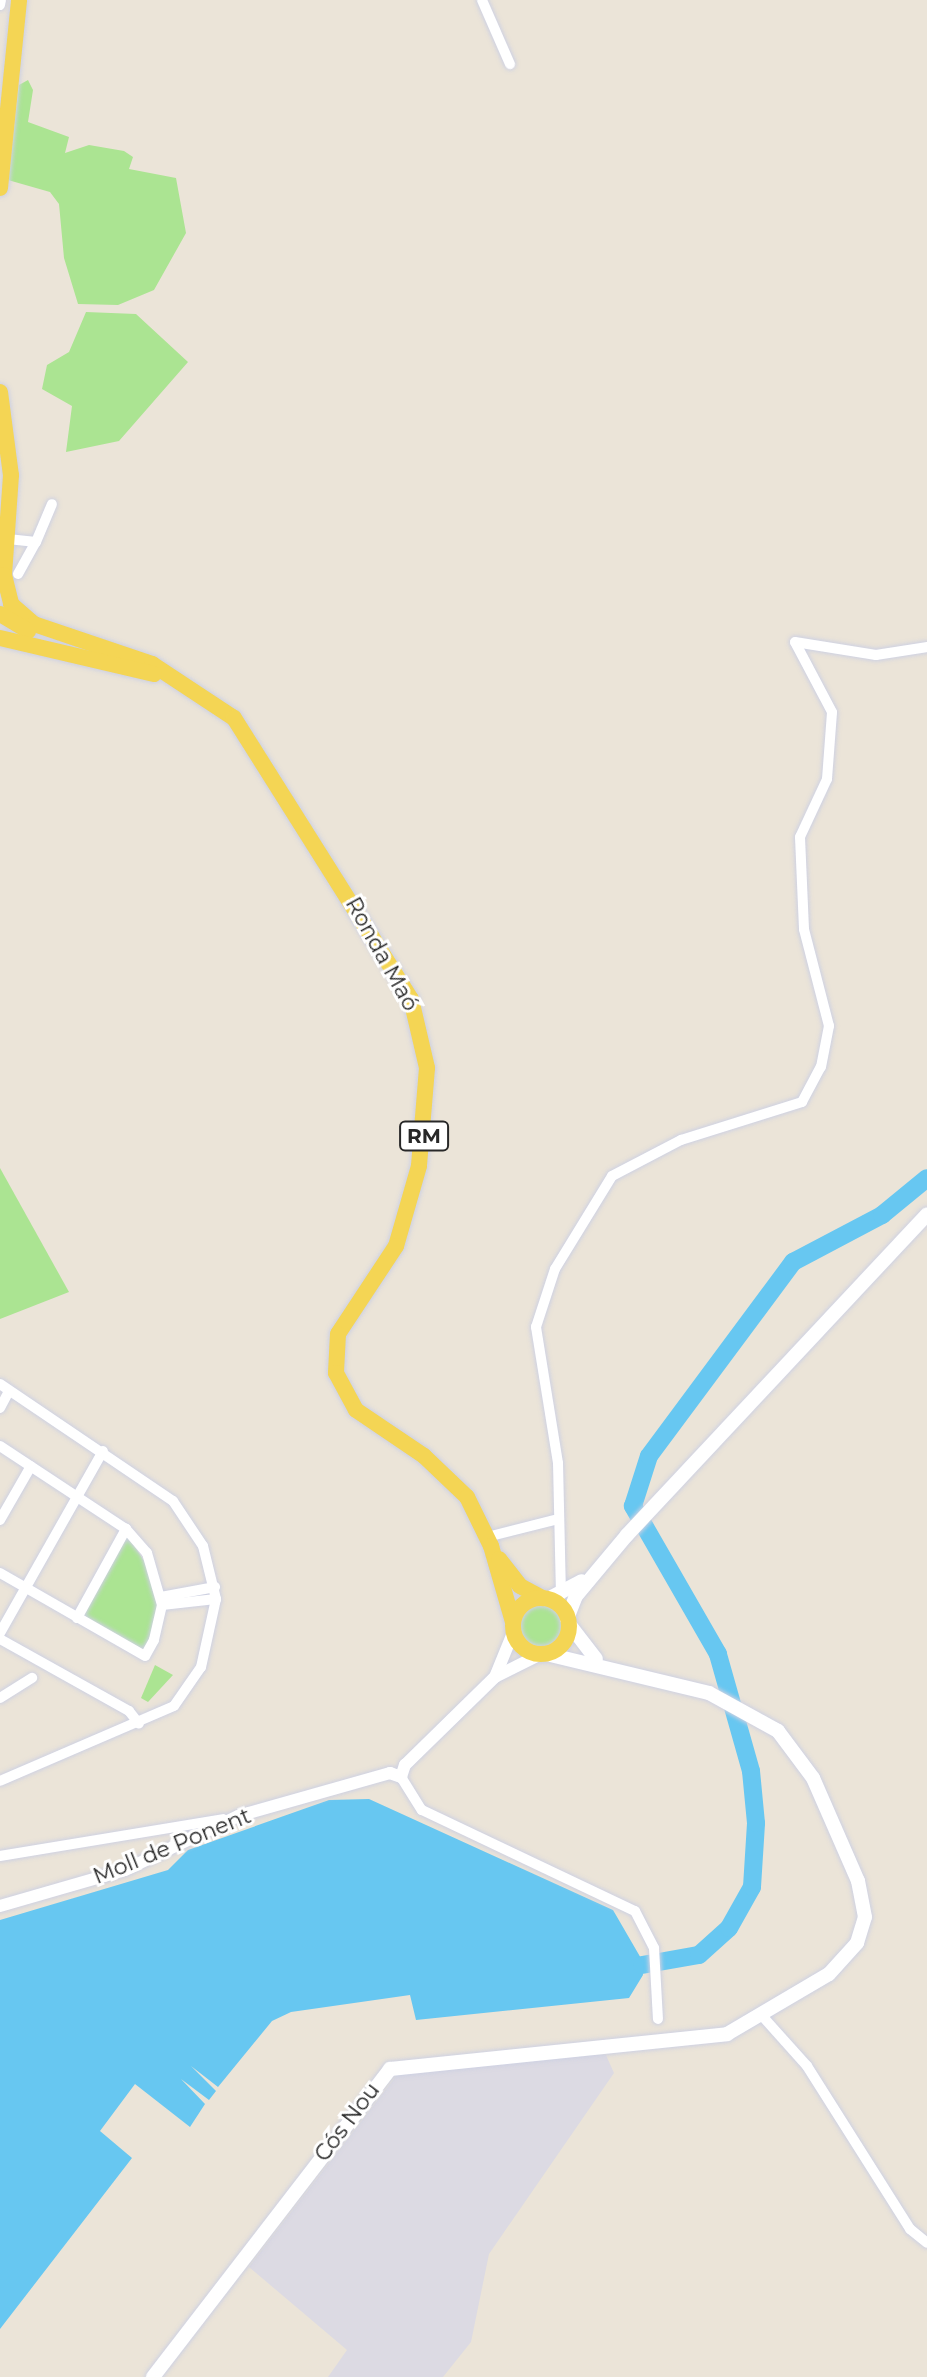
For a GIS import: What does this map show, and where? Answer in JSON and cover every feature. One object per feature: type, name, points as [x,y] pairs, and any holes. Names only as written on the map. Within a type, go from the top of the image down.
[{"type":"main road","points":[[0,188],[19,0]]},
{"type":"main road","points":[[0,393],[0,502]]},
{"type":"main road","name":"RM","points":[[0,393],[11,466],[5,593],[18,614],[175,675]]},
{"type":"main road","name":"RM","points":[[0,614],[25,630],[175,675]]},
{"type":"main road","name":"RM","points":[[0,638],[59,648]]},
{"type":"main road","name":"RM","points":[[0,646],[59,648]]},
{"type":"main road","name":"Ronda Maó","points":[[59,648],[214,700]]},
{"type":"main road","name":"Ronda Maó","points":[[175,675],[214,700],[266,759],[415,1011],[428,1084],[415,1186],[396,1246],[343,1321],[335,1365],[350,1404],[451,1479],[520,1586],[551,1598]]},
{"type":"main road","points":[[603,1562],[551,1598],[521,1606],[513,1628],[521,1646],[544,1654],[560,1646],[568,1622],[603,1562],[927,1214]]},
{"type":"main road","name":"Ronda Maó","points":[[489,1541],[513,1628]]},
{"type":"main road","points":[[551,1598],[582,1648],[611,1666]]},
{"type":"main road","name":"Cós Nou","points":[[154,2376],[390,2069],[654,2038],[727,2034],[764,2018],[851,1953],[865,1905],[813,1778],[793,1747],[752,1712],[709,1693],[611,1666],[544,1654]]},
{"type":"street","points":[[482,0],[510,64]]},
{"type":"street","points":[[18,574],[52,504]]},
{"type":"street","points":[[8,539],[36,542]]},
{"type":"street","points":[[551,1598],[558,1519],[558,1463],[536,1327],[555,1269],[612,1176],[681,1140],[802,1102],[821,1067],[829,1026],[804,929],[800,837],[827,779],[832,712],[795,642],[876,655],[927,647]]},
{"type":"street","points":[[0,1408],[5,1388],[158,1486],[188,1518],[215,1587],[216,1599],[201,1667],[174,1706],[139,1724],[0,1781]]},
{"type":"street","points":[[0,1446],[126,1529],[153,1564],[162,1601],[145,1656],[0,1573]]},
{"type":"street","points":[[103,1451],[0,1636],[129,1711],[139,1724]]},
{"type":"street","points":[[0,1520],[31,1466]]},
{"type":"street","points":[[489,1541],[558,1519]]},
{"type":"street","points":[[77,1618],[126,1529]]},
{"type":"street","points":[[162,1601],[215,1587]]},
{"type":"street","points":[[162,1601],[216,1599]]},
{"type":"street","name":"Moll de Ponent","points":[[495,1677],[513,1628]]},
{"type":"street","name":"Moll de Ponent","points":[[0,1906],[125,1870],[238,1816],[399,1772],[495,1677],[544,1654]]},
{"type":"street","points":[[0,1698],[32,1678]]},
{"type":"street","points":[[399,1772],[422,1810],[633,1910],[654,1948],[658,2014]]},
{"type":"street","points":[[0,1856],[176,1830],[238,1816]]},
{"type":"street","points":[[764,2018],[807,2066],[910,2229],[927,2243]]},
{"type":"shaded area","points":[[563,2054],[606,2055],[614,2073],[489,2254],[471,2342],[443,2377],[328,2377],[347,2350],[249,2267],[401,2070]]},
{"type":"green space","points":[[28,80],[33,90],[28,122],[69,137],[65,153],[89,145],[124,151],[133,157],[129,169],[176,178],[186,233],[154,290],[118,305],[78,304],[64,258],[59,204],[50,192],[8,180],[19,85]]},
{"type":"green space","points":[[86,312],[136,314],[188,362],[119,441],[66,452],[72,406],[42,389],[47,365],[69,352]]},
{"type":"green space","points":[[0,1168],[69,1292],[0,1319]]},
{"type":"green space","points":[[127,1534],[156,1580],[158,1620],[144,1650],[82,1616]]},
{"type":"green space","points":[[541,1605],[556,1611],[562,1626],[556,1641],[541,1647],[526,1641],[520,1626],[526,1611]]},
{"type":"green space","points":[[155,1665],[173,1675],[148,1702],[141,1698]]},
{"type":"water","points":[[369,1799],[613,1910],[642,1960],[643,1975],[629,1998],[416,2020],[410,1995],[291,2012],[272,2021],[218,2087],[191,2066],[216,2091],[209,2100],[181,2079],[205,2104],[190,2127],[135,2084],[100,2131],[132,2158],[0,2329],[0,1920],[168,1870],[188,1850],[329,1800]]},
{"type":"waterway","points":[[642,1965],[699,1955],[729,1928],[752,1887],[756,1823],[751,1771],[718,1654],[633,1506],[649,1456],[793,1262],[882,1215],[927,1178]]}]
